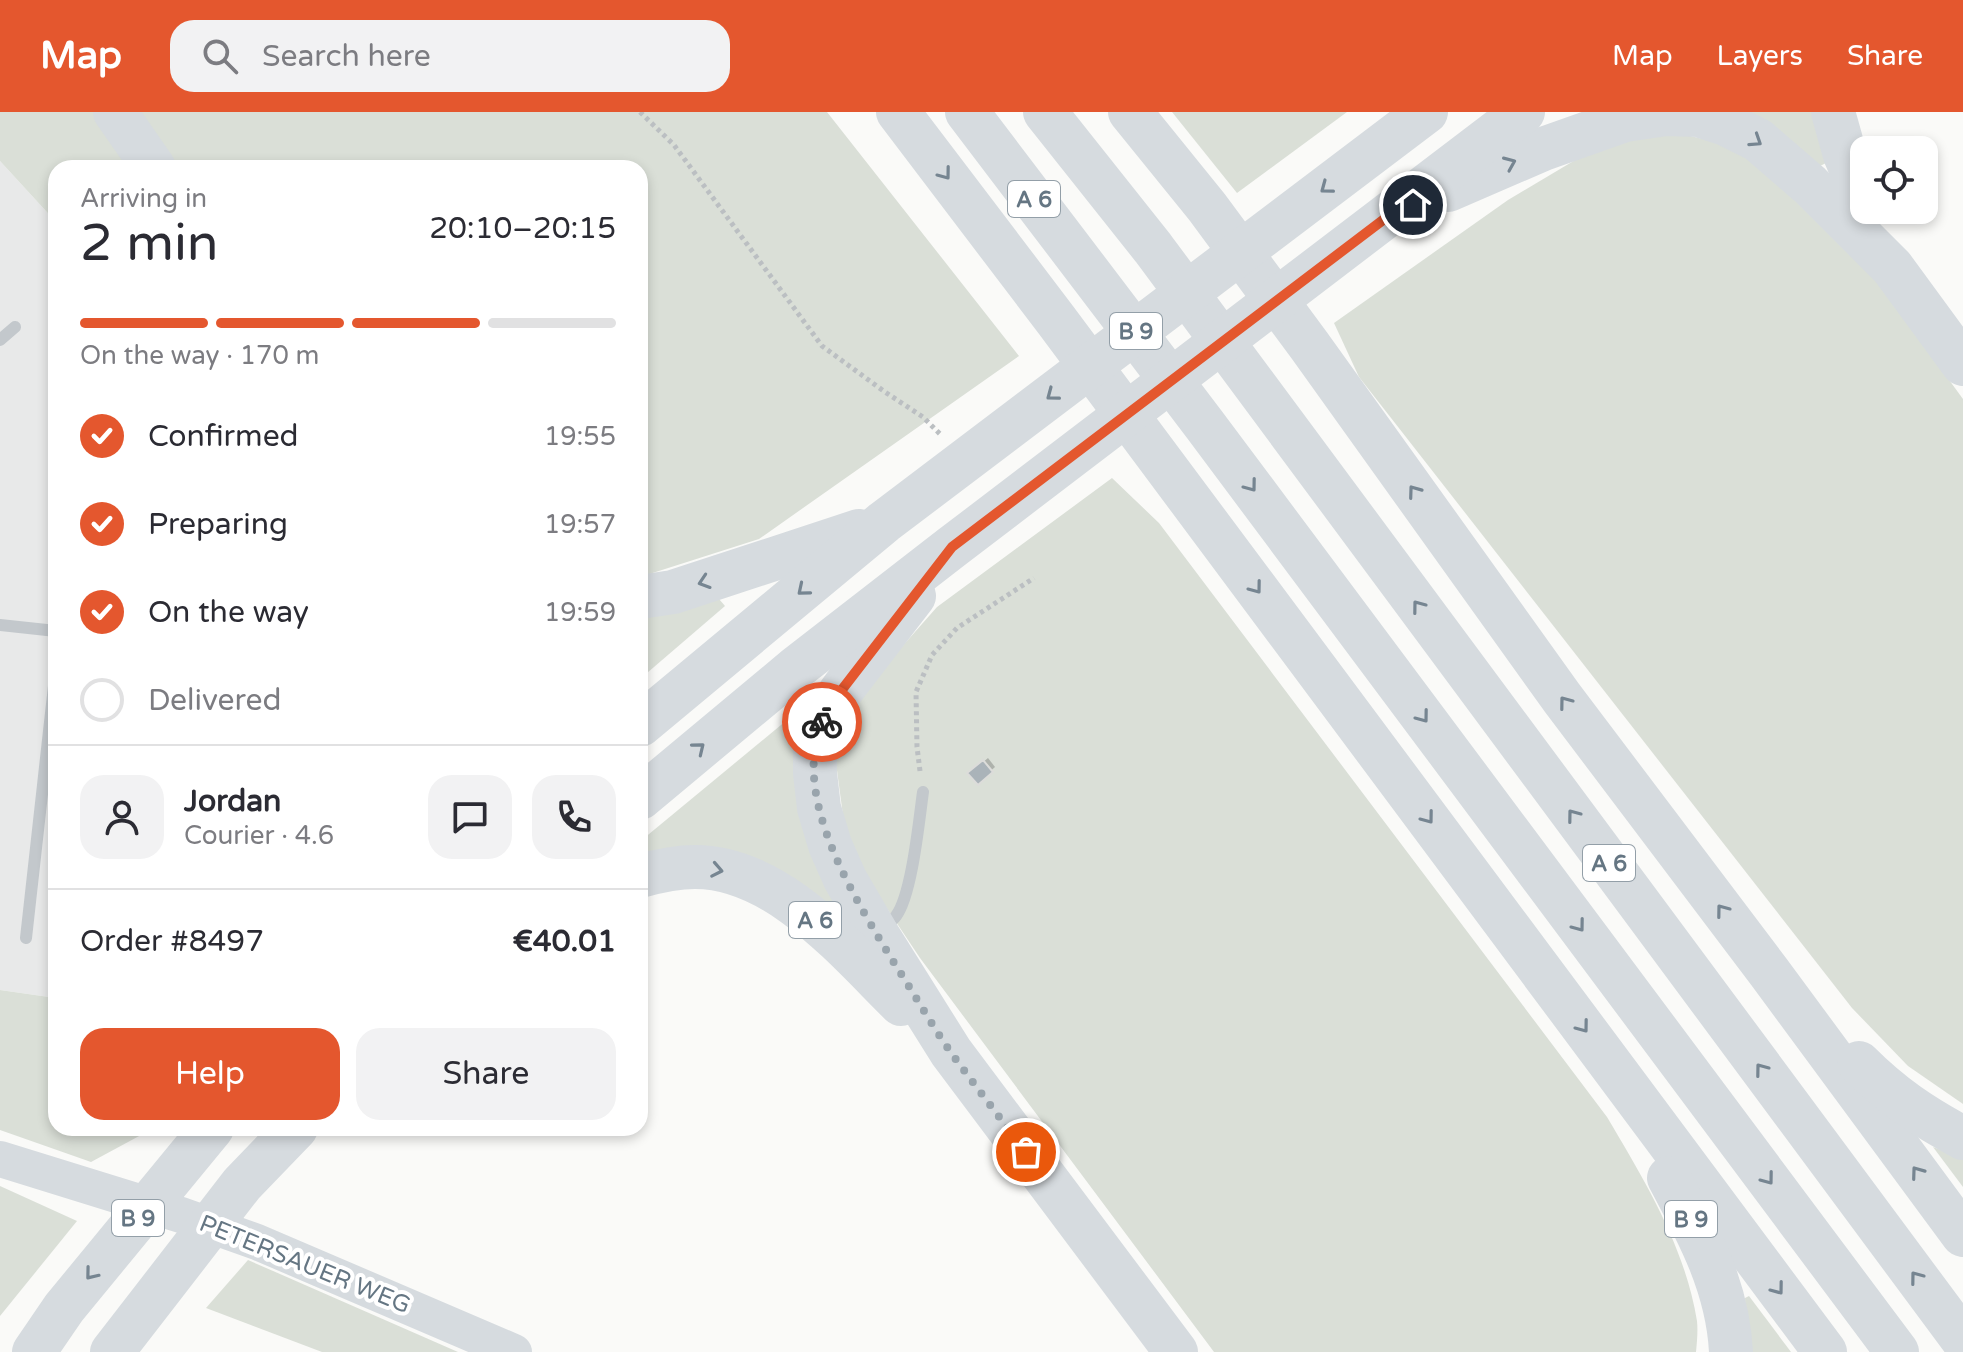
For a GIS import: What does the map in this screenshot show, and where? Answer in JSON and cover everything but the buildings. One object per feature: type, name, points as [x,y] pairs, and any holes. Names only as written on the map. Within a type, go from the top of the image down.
[{"type":"highway","points":[[115,112],[148,160]]},
{"type":"highway","points":[[898,112],[1825,1352]]},
{"type":"highway","name":"A 6","points":[[967,112],[1897,1352]]},
{"type":"highway","name":"A 6","points":[[1045,112],[1153,248],[1963,1340]]},
{"type":"highway","points":[[1130,112],[1207,207],[1562,698],[1963,1235]]},
{"type":"highway","name":"B 9","points":[[648,718],[884,522],[1400,126],[1426,112]]},
{"type":"highway","name":"B 9","points":[[648,791],[796,668],[1523,112]]},
{"type":"highway","points":[[1833,112],[1850,167]]},
{"type":"highway","points":[[1387,217],[1543,149],[1625,120],[1666,114],[1698,115],[1726,124],[1758,140],[1810,185],[1892,267],[1963,364]]},
{"type":"highway","points":[[1874,224],[1892,267]]},
{"type":"highway","points":[[648,596],[673,592],[884,522]]},
{"type":"highway","name":"B 9","points":[[951,1052],[845,879],[819,808],[815,747],[820,725],[830,706],[952,547]]},
{"type":"highway","name":"A 6","points":[[648,874],[665,869],[718,869],[770,889],[818,923],[951,1052]]},
{"type":"highway","points":[[1769,972],[1884,1088],[1926,1118],[1963,1138]]},
{"type":"highway","points":[[951,1052],[1176,1352]]},
{"type":"highway","name":"B 9","points":[[1632,1092],[1668,1177],[1709,1256],[1722,1293],[1730,1329],[1731,1352]]},
{"type":"highway","name":"B 9","points":[[34,1352],[64,1308],[205,1136]]},
{"type":"highway","name":"B 9","points":[[112,1352],[242,1184],[288,1136]]},
{"type":"highway","points":[[11,1352],[64,1308]]},
{"type":"street","name":"PETERSAUER WEG","points":[[0,1159],[257,1242],[514,1352]]},
{"type":"lane","points":[[0,340],[15,327]]},
{"type":"lane","points":[[0,625],[48,630]]},
{"type":"lane","points":[[26,938],[48,740]]},
{"type":"lane","points":[[877,934],[897,915],[904,898],[923,792]]},
{"type":"path","points":[[640,112],[674,145],[822,346],[923,417],[966,461]]},
{"type":"path","points":[[923,792],[917,747],[916,692],[932,655],[957,628],[1034,578]]},
{"type":"shaded area","points":[[0,112],[827,112],[1019,356],[759,539],[648,574],[648,160],[48,160],[48,213],[0,161]]},
{"type":"shaded area","points":[[1172,112],[1347,112],[1237,193]]},
{"type":"shaded area","points":[[1735,112],[1819,112],[1826,163],[1820,166]]},
{"type":"shaded area","points":[[1682,134],[1745,149],[1851,246],[1963,399],[1963,1104],[1908,1066],[1852,1008],[1359,377],[1334,323],[1508,200],[1592,150],[1642,135]]},
{"type":"shaded area","points":[[0,161],[48,213],[48,997],[0,990]]},
{"type":"shaded area","points":[[1112,478],[1159,523],[1607,1117],[1662,1215],[1683,1267],[1697,1321],[1696,1352],[1214,1352],[920,958],[868,880],[844,823],[836,763],[854,701],[937,607]]},
{"type":"shaded area","points":[[719,599],[725,606],[648,672],[648,612]]},
{"type":"shaded area","points":[[787,720],[795,723],[800,730],[839,905],[837,910],[831,911],[648,853],[648,835]]},
{"type":"shaded area","points":[[0,990],[48,997],[48,1136],[139,1136],[91,1162],[0,1130]]},
{"type":"shaded area","points":[[1933,1147],[1963,1158],[1963,1187]]},
{"type":"shaded area","points":[[0,1186],[77,1221],[0,1316]]},
{"type":"shaded area","points":[[248,1260],[458,1352],[322,1352],[206,1308]]},
{"type":"shaded area","points":[[1749,1296],[1791,1352],[1747,1352],[1745,1298]]},
{"type":"way so far","points":[[822,722],[815,747],[819,808],[845,879],[951,1052],[1026,1152]]},
{"type":"route","points":[[822,722],[844,687],[952,547],[1387,217],[1413,205]]}]
